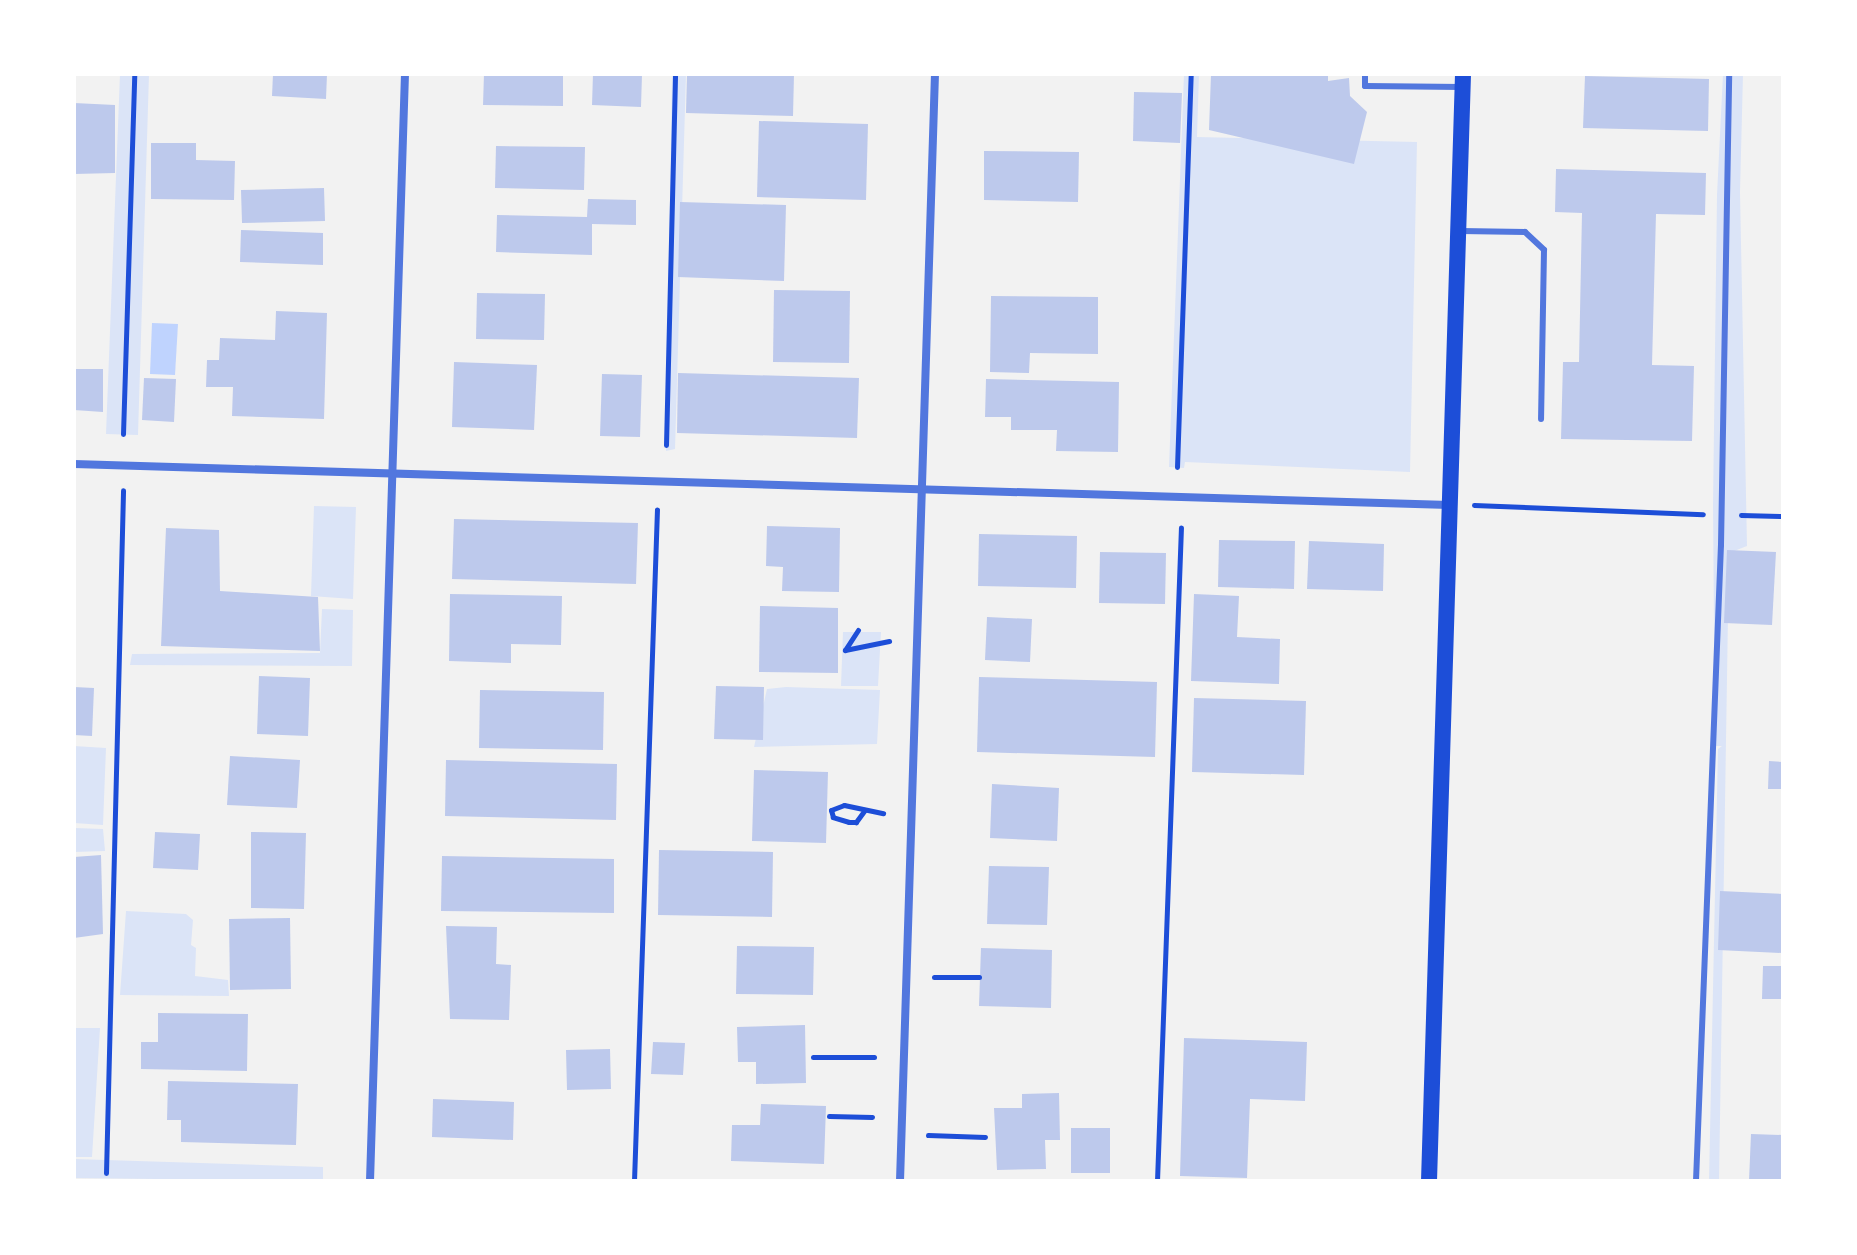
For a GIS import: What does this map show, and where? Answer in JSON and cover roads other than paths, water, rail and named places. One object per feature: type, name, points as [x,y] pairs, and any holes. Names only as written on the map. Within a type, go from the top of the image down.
[{"type":"main road","points":[[1429,1181],[1463,81]]},
{"type":"street","points":[[370,1181],[405,74]]},
{"type":"street","points":[[900,1181],[935,74]]},
{"type":"street","points":[[74,464],[1449,505]]},
{"type":"lane","points":[[1365,74],[1365,86],[1463,81]]},
{"type":"lane","points":[[1696,1181],[1721,545],[1719,514],[1729,74]]},
{"type":"lane","points":[[1458,231],[1525,232],[1544,250],[1541,419]]},
{"type":"water","points":[[152,323],[178,324],[175,375],[150,374]]}]
